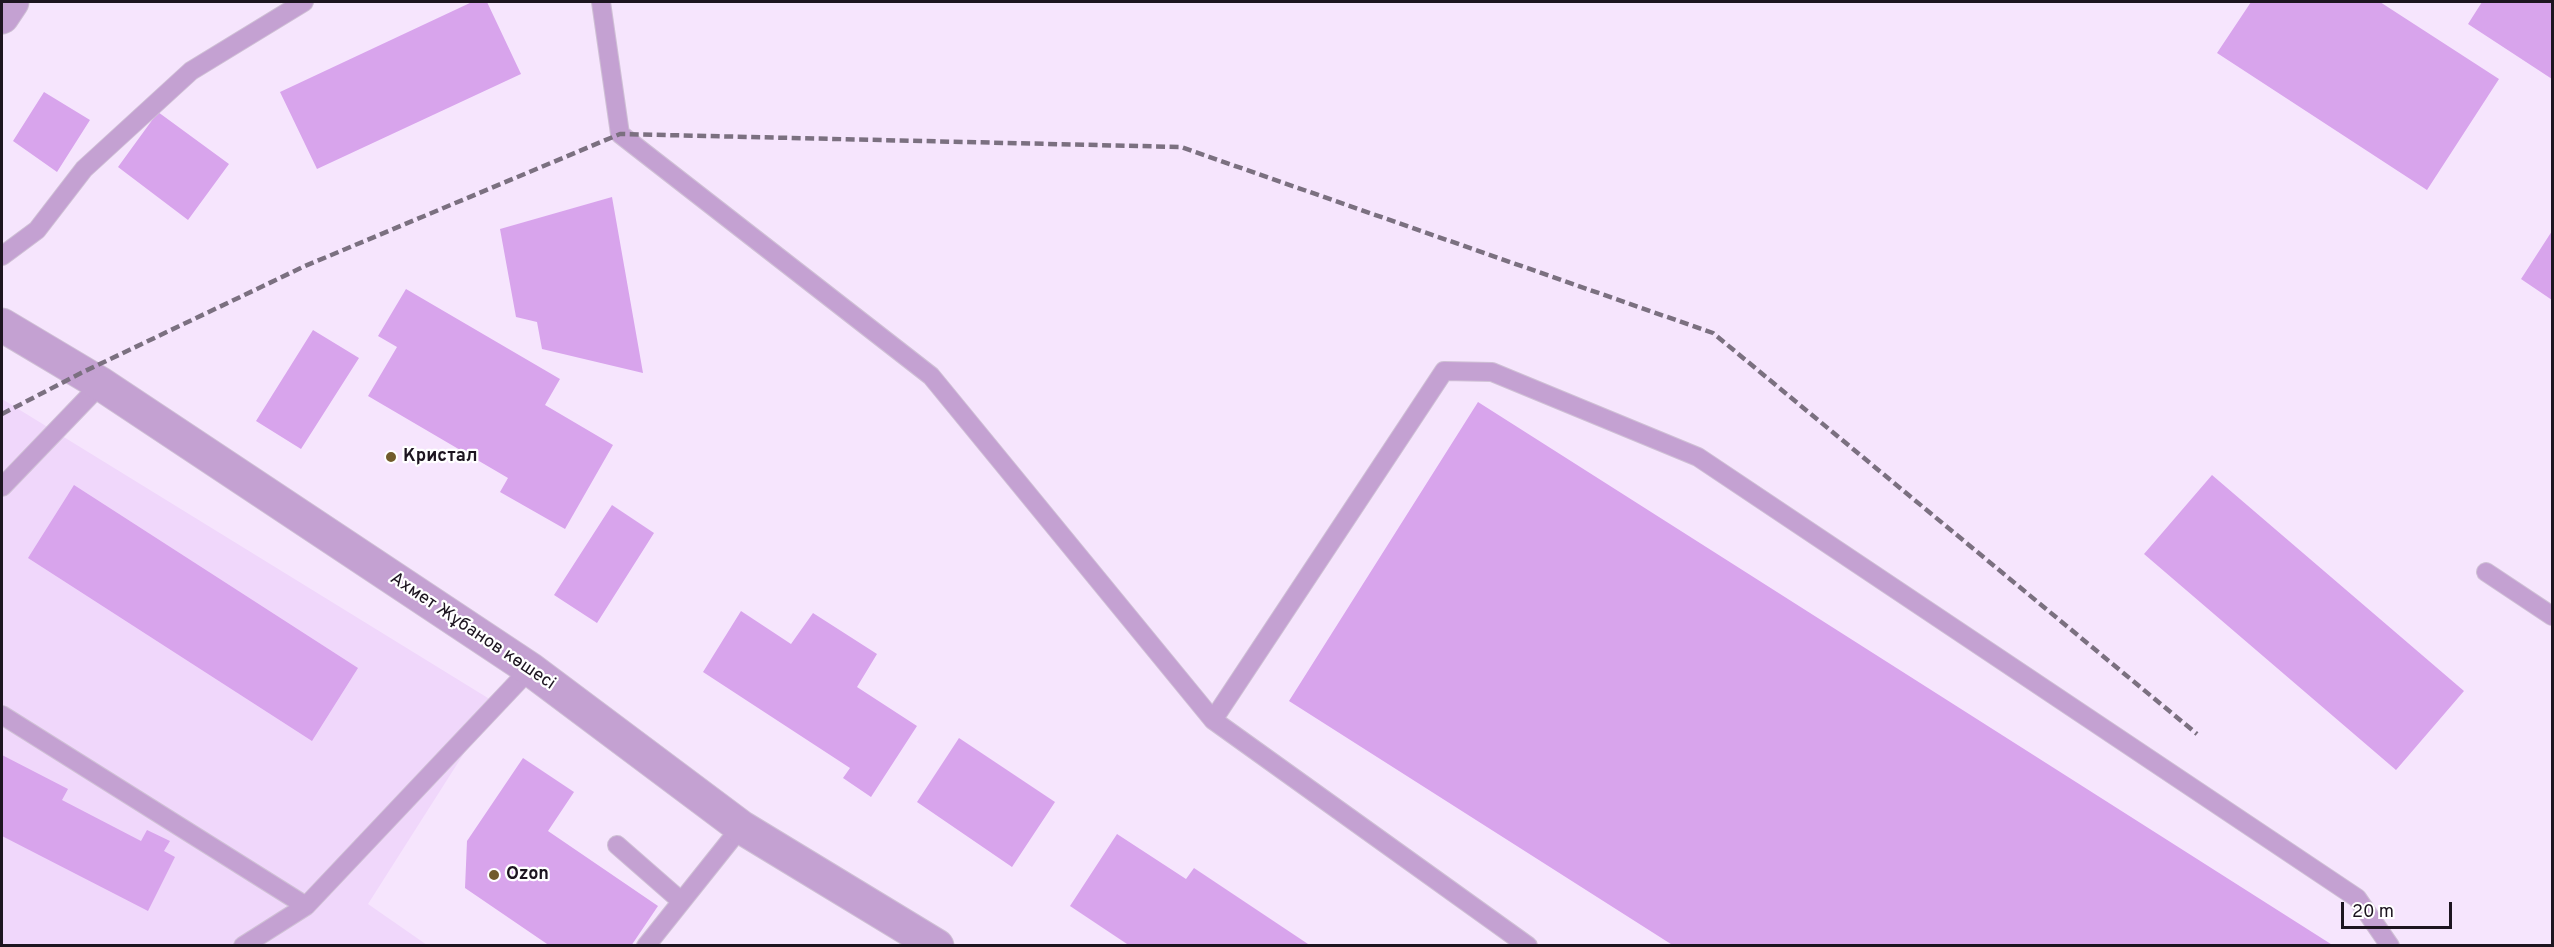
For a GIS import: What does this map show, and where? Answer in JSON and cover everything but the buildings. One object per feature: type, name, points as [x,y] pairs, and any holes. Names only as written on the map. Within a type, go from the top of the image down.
[{"type":"street","points":[[2,17],[12,2]]},
{"type":"street","name":"Ахмет Жұбанов көшесі","points":[[2,325],[100,384],[530,669],[741,827],[937,945]]},
{"type":"lane","points":[[2,256],[37,230],[84,169],[191,71],[304,2]]},
{"type":"lane","points":[[601,2],[620,134],[931,376],[1213,720],[1528,945]]},
{"type":"lane","points":[[1213,720],[1444,371],[1492,372],[1698,457],[2357,898],[2390,945]]},
{"type":"lane","points":[[2,487],[100,384]]},
{"type":"lane","points":[[2486,572],[2553,616]]},
{"type":"lane","points":[[243,945],[306,906],[530,669]]},
{"type":"lane","points":[[2,715],[306,906]]},
{"type":"lane","points":[[646,945],[741,827]]},
{"type":"lane","points":[[617,845],[681,902]]},
{"type":"shaded area","points":[[2,399],[496,703],[368,904],[427,945],[2,945]]},
{"type":"railway","points":[[2,414],[81,373],[305,266],[620,134],[1181,147],[1713,333],[2197,734]]},
{"type":"place","name":"Кристал","points":[[391,457]]},
{"type":"place","name":"Ozon","points":[[494,875]]}]
